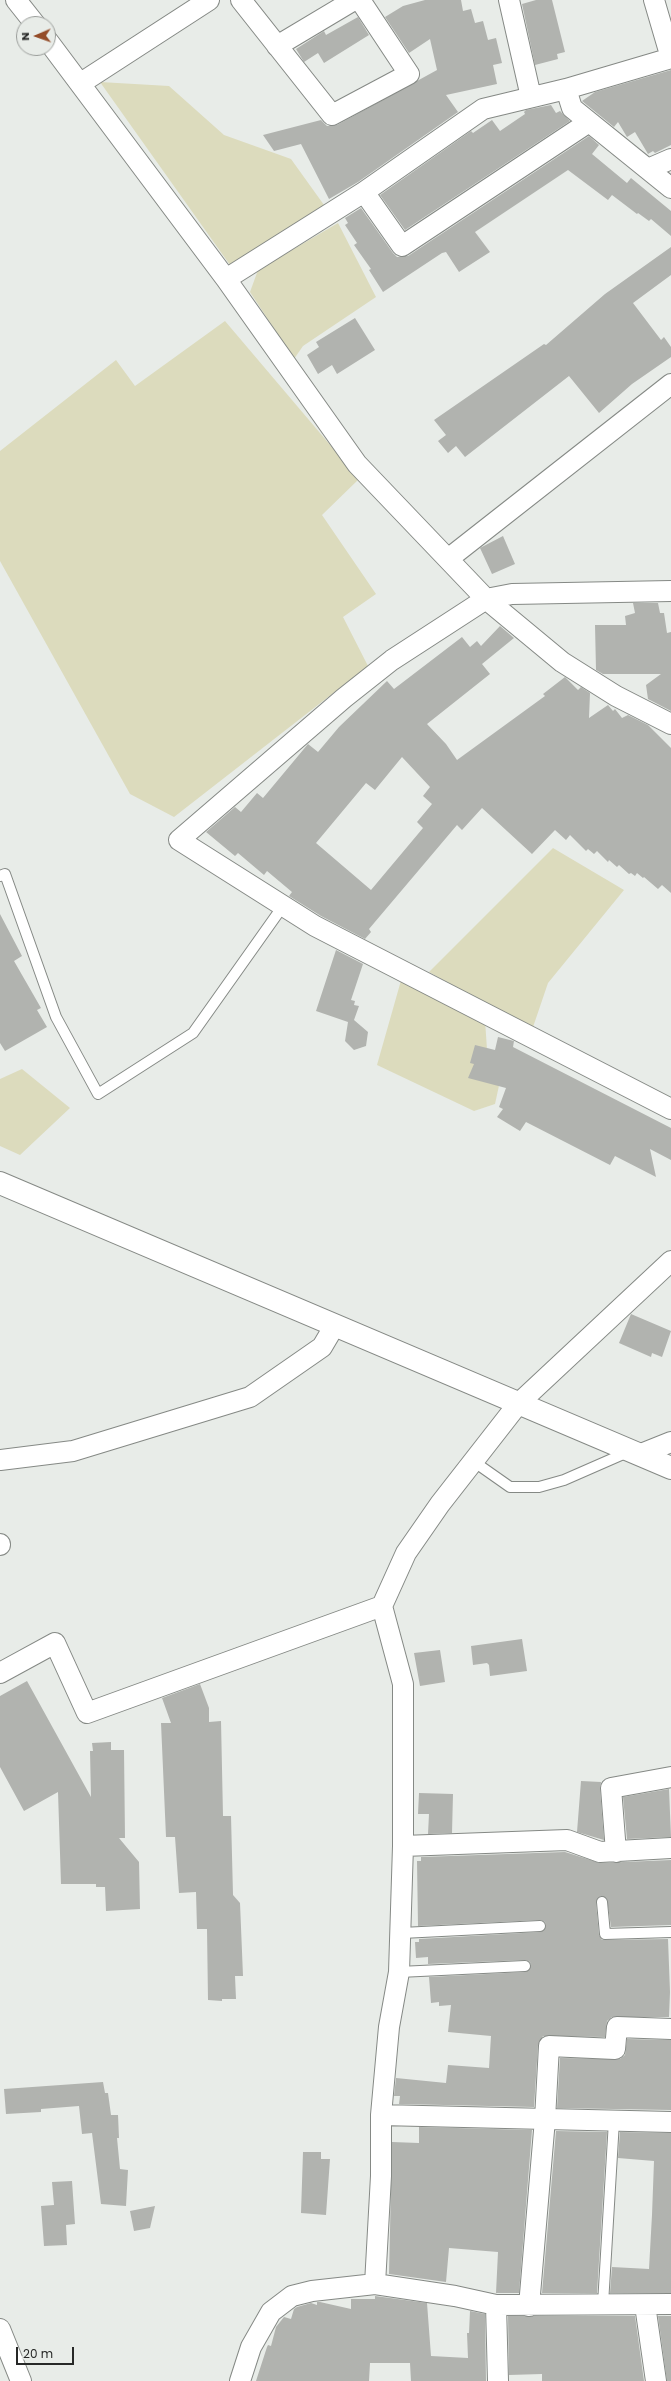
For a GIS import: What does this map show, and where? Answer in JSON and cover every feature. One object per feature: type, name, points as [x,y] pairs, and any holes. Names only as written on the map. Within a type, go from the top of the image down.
[{"type":"street","points":[[16,0],[29,16]]},
{"type":"street","points":[[81,82],[209,0]]},
{"type":"street","points":[[241,0],[332,115],[408,74],[360,0]]},
{"type":"street","points":[[277,46],[354,0]]},
{"type":"street","points":[[509,0],[531,97]]},
{"type":"street","points":[[226,279],[364,192],[483,109],[566,89],[671,58],[654,0]]},
{"type":"street","points":[[56,51],[81,82],[226,279],[357,464],[486,599],[562,662],[616,696],[671,724]]},
{"type":"street","points":[[566,89],[572,108],[671,188]]},
{"type":"street","points":[[364,192],[402,246],[589,122]]},
{"type":"street","points":[[648,169],[671,159]]},
{"type":"street","points":[[448,559],[671,384]]},
{"type":"street","points":[[671,591],[512,594],[486,599],[392,660],[179,840],[328,934],[671,1109]]},
{"type":"street","points":[[0,1184],[671,1468]]},
{"type":"street","points":[[375,2284],[381,2176],[381,2115],[389,2027],[399,1972],[402,1933],[403,1846],[403,1684],[382,1606],[406,1553],[440,1504],[518,1404],[671,1261]]},
{"type":"street","points":[[0,1460],[73,1451],[250,1397],[322,1347],[335,1325]]},
{"type":"street","points":[[636,1452],[671,1442]]},
{"type":"street","points":[[0,1673],[55,1644],[88,1713],[382,1606]]},
{"type":"street","points":[[616,1852],[611,1788],[671,1777]]},
{"type":"street","points":[[403,1846],[567,1840],[600,1852],[671,1848]]},
{"type":"street","points":[[529,2306],[545,2119],[549,2046],[615,2049],[616,2027],[671,2029]]},
{"type":"street","points":[[381,2115],[671,2122]]},
{"type":"street","points":[[240,2381],[251,2347],[271,2312],[292,2296],[312,2291],[375,2284],[455,2296],[496,2305],[671,2304]]},
{"type":"street","points":[[496,2305],[498,2381]]},
{"type":"street","points":[[645,2305],[656,2381]]},
{"type":"street","points":[[0,2328],[21,2381]]},
{"type":"lane","points":[[0,876],[5,874],[56,1017],[98,1094],[193,1033],[283,906]]},
{"type":"lane","points":[[473,1461],[510,1487],[539,1486],[636,1452]]},
{"type":"lane","points":[[602,1902],[605,1934],[671,1932]]},
{"type":"lane","points":[[402,1933],[540,1926]]},
{"type":"lane","points":[[399,1972],[525,1966]]},
{"type":"lane","points":[[603,2304],[614,2121]]},
{"type":"green space","points":[[100,82],[169,86],[224,135],[291,159],[324,205],[230,265]]},
{"type":"green space","points":[[338,223],[376,297],[303,346],[294,359],[250,292],[258,270]]},
{"type":"green space","points":[[225,321],[359,479],[322,515],[376,594],[343,617],[368,666],[174,817],[130,794],[0,561],[0,451],[116,360],[135,386]]},
{"type":"green space","points":[[553,848],[624,890],[548,983],[532,1030],[429,972]]},
{"type":"green space","points":[[402,977],[485,1020],[488,1064],[500,1081],[495,1104],[474,1111],[377,1065]]},
{"type":"green space","points":[[22,1069],[70,1108],[20,1155],[0,1146],[0,1079]]},
{"type":"building","points":[[425,0],[461,0],[463,11],[471,9],[475,23],[483,21],[488,40],[496,38],[502,63],[493,65],[497,84],[446,95],[458,112],[358,182],[329,199],[301,144],[274,151],[263,135],[321,120],[327,126],[337,125],[437,70],[430,39],[409,53],[385,17],[403,6]]},
{"type":"building","points":[[536,0],[552,0],[565,52],[557,54],[558,59],[535,65],[522,4]]},
{"type":"building","points":[[358,17],[369,35],[324,63],[318,53],[304,62],[296,49],[324,31],[326,35]]},
{"type":"building","points":[[671,70],[671,145],[655,153],[653,151],[648,154],[635,132],[627,137],[618,122],[614,127],[582,101],[595,92]]},
{"type":"building","points":[[551,105],[556,113],[560,111],[570,121],[405,230],[380,195],[471,131],[473,133],[492,120],[500,131],[525,114],[524,112],[526,110]]},
{"type":"building","points":[[589,136],[599,145],[592,154],[627,183],[631,178],[671,211],[671,236],[651,219],[649,221],[638,213],[637,214],[612,195],[608,200],[568,170],[475,232],[490,252],[459,272],[446,252],[442,253],[383,292],[369,270],[371,269],[354,245],[357,243],[345,225],[348,223],[345,218],[361,208],[393,253],[397,257],[408,256]]},
{"type":"building","points":[[671,247],[671,275],[633,303],[661,340],[664,337],[671,347],[671,357],[632,384],[599,413],[569,376],[465,457],[456,446],[448,453],[438,441],[446,435],[434,420],[544,344],[546,345],[605,294]]},
{"type":"building","points":[[355,318],[375,350],[337,374],[332,365],[318,374],[307,355],[319,347],[316,342]]},
{"type":"building","points":[[503,536],[515,564],[492,574],[480,548]]},
{"type":"building","points":[[633,603],[658,603],[660,613],[664,613],[667,633],[671,632],[671,711],[648,699],[646,685],[661,674],[603,674],[596,670],[595,625],[626,625],[625,616],[635,613]]},
{"type":"building","points":[[500,626],[514,638],[482,664],[490,674],[427,724],[446,744],[457,760],[545,696],[543,694],[565,677],[578,690],[581,687],[590,693],[589,718],[608,705],[613,711],[615,709],[622,718],[628,715],[648,725],[671,748],[671,893],[662,885],[658,889],[637,873],[635,876],[631,873],[629,874],[619,865],[617,867],[609,860],[608,862],[597,851],[594,854],[588,849],[586,851],[570,835],[566,840],[555,830],[532,854],[482,808],[462,830],[457,825],[369,929],[371,932],[365,939],[321,916],[289,896],[292,892],[267,871],[264,875],[238,853],[235,856],[206,832],[235,807],[241,812],[257,793],[263,798],[308,744],[318,752],[339,727],[387,681],[394,689],[462,637],[470,647],[477,641],[481,646]],"holes":[[[402,757],[430,787],[423,796],[432,804],[417,822],[423,828],[371,890],[316,843],[366,783],[375,790]]]},
{"type":"building","points":[[0,914],[22,956],[14,961],[41,1008],[37,1010],[47,1027],[5,1051],[0,1043]]},
{"type":"building","points":[[336,950],[363,964],[351,1000],[355,1001],[354,1005],[359,1006],[354,1020],[368,1032],[366,1046],[354,1050],[345,1041],[348,1022],[316,1011]]},
{"type":"building","points":[[498,1037],[514,1041],[513,1047],[671,1128],[671,1160],[650,1149],[656,1177],[615,1156],[610,1165],[526,1122],[520,1131],[497,1117],[503,1109],[499,1107],[506,1088],[468,1078],[474,1064],[470,1063],[475,1045],[495,1050]]},
{"type":"building","points":[[631,1314],[671,1331],[662,1357],[652,1353],[651,1357],[619,1343]]},
{"type":"building","points":[[522,1639],[527,1671],[490,1676],[489,1665],[487,1663],[473,1665],[471,1646]]},
{"type":"building","points":[[440,1650],[445,1682],[420,1686],[414,1653]]},
{"type":"building","points":[[27,1681],[91,1797],[90,1751],[93,1751],[92,1743],[111,1742],[111,1750],[124,1750],[125,1838],[119,1838],[139,1862],[140,1909],[106,1911],[105,1887],[96,1887],[96,1884],[61,1884],[58,1792],[24,1811],[0,1767],[0,1696]]},
{"type":"building","points":[[200,1684],[209,1708],[209,1722],[221,1721],[223,1816],[231,1816],[233,1895],[240,1903],[243,1976],[235,1976],[236,1999],[222,1999],[222,2001],[208,2000],[207,1929],[197,1929],[196,1892],[179,1893],[175,1837],[166,1837],[161,1723],[171,1723],[162,1698]]},
{"type":"building","points":[[581,1781],[601,1782],[600,1789],[604,1840],[577,1832]]},
{"type":"building","points":[[669,1789],[671,1837],[627,1839],[623,1797]]},
{"type":"building","points":[[419,1793],[453,1794],[452,1833],[428,1834],[429,1814],[418,1814]]},
{"type":"building","points":[[565,1852],[600,1863],[671,1860],[671,1925],[611,1927],[607,1899],[601,1896],[596,1903],[599,1935],[602,1940],[668,1939],[670,1992],[669,2017],[612,2017],[607,2021],[605,2037],[543,2036],[538,2045],[534,2107],[399,2104],[400,2096],[394,2096],[396,2078],[446,2083],[448,2065],[489,2068],[491,2036],[448,2032],[451,2005],[439,2006],[439,2002],[431,2003],[429,1977],[525,1972],[531,1966],[530,1962],[525,1960],[428,1964],[428,1957],[416,1958],[415,1942],[419,1942],[419,1939],[540,1932],[546,1926],[545,1922],[540,1920],[418,1926],[417,1861],[421,1861],[421,1857]]},
{"type":"building","points":[[627,2039],[671,2040],[671,2110],[557,2108],[560,2058],[620,2059],[625,2055]]},
{"type":"building","points":[[103,2082],[105,2093],[108,2093],[111,2115],[118,2115],[119,2138],[117,2138],[120,2169],[128,2170],[126,2206],[101,2204],[92,2133],[82,2134],[79,2106],[41,2109],[41,2112],[6,2114],[4,2089]]},
{"type":"building","points":[[419,2127],[532,2130],[519,2293],[496,2293],[498,2252],[449,2248],[446,2282],[389,2274],[392,2142],[419,2143]]},
{"type":"building","points":[[556,2131],[607,2132],[597,2293],[542,2293]]},
{"type":"building","points":[[620,2132],[671,2133],[671,2293],[610,2293],[612,2267],[649,2269],[654,2161],[618,2158]]},
{"type":"building","points":[[303,2152],[321,2152],[321,2159],[330,2159],[326,2215],[301,2213]]},
{"type":"building","points":[[72,2181],[75,2224],[66,2225],[67,2245],[44,2246],[41,2206],[54,2205],[52,2182]]},
{"type":"building","points":[[155,2206],[150,2228],[134,2231],[130,2211]]},
{"type":"building","points":[[375,2296],[427,2303],[431,2356],[468,2358],[467,2333],[469,2333],[470,2311],[485,2314],[486,2381],[411,2381],[410,2363],[370,2363],[369,2381],[256,2381],[267,2347],[268,2345],[271,2346],[276,2327],[284,2317],[291,2319],[294,2309],[311,2303],[317,2305],[317,2302],[320,2302],[351,2309],[351,2299],[375,2299]]},
{"type":"building","points":[[508,2316],[635,2316],[644,2381],[542,2381],[542,2374],[509,2375]]},
{"type":"building","points":[[658,2316],[671,2316],[671,2381],[667,2381]]}]
